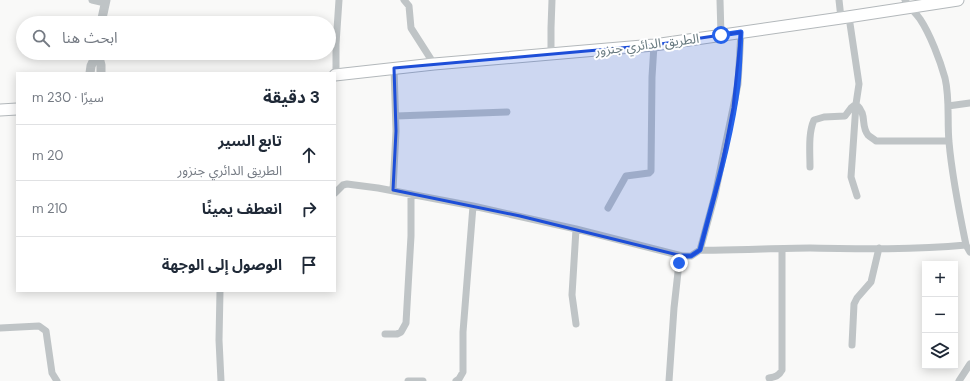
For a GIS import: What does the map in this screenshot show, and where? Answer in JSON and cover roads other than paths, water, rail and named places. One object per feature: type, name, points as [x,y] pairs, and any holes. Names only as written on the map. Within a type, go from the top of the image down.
[{"type":"main road","name":"الطريق الدائري جنزور","points":[[336,75],[434,64],[654,45],[845,18],[907,4],[958,0]]},
{"type":"main road","points":[[0,110],[16,109]]},
{"type":"street","points":[[92,0],[106,2],[103,16]]},
{"type":"street","points":[[336,75],[336,44],[339,0]]},
{"type":"street","points":[[404,0],[409,6],[411,28],[434,64]]},
{"type":"street","points":[[551,55],[552,0]]},
{"type":"street","points":[[720,0],[721,35]]},
{"type":"street","points":[[839,0],[845,18],[858,73],[859,84],[856,104],[851,177],[857,196]]},
{"type":"street","points":[[336,191],[343,185],[347,184],[392,190],[576,229],[682,256],[691,256],[700,250],[731,251],[782,249],[968,248],[953,177],[945,78],[920,19],[907,4]]},
{"type":"street","points":[[700,250],[719,180],[738,84],[741,32]]},
{"type":"street","points":[[608,208],[626,176],[649,173],[652,170],[652,78],[654,45]]},
{"type":"street","points":[[90,72],[94,60]]},
{"type":"street","points":[[99,60],[101,72]]},
{"type":"street","points":[[392,190],[396,131],[394,68]]},
{"type":"street","points":[[948,106],[970,103]]},
{"type":"street","points":[[856,104],[862,110],[865,128],[868,135],[876,141],[949,141]]},
{"type":"street","points":[[810,167],[812,124],[814,120],[824,117],[845,116],[856,104]]},
{"type":"street","points":[[396,116],[507,112]]},
{"type":"street","points":[[385,334],[397,334],[401,332],[406,323],[411,236],[411,194]]},
{"type":"street","points":[[456,381],[463,372],[464,317],[473,206]]},
{"type":"street","points":[[576,229],[572,295],[576,324]]},
{"type":"street","points":[[852,345],[854,304],[857,298],[871,282],[879,248]]},
{"type":"street","points":[[769,378],[776,377],[782,370],[782,249]]},
{"type":"street","points":[[669,381],[678,269],[682,256]]},
{"type":"street","points":[[220,292],[219,340],[221,381]]},
{"type":"street","points":[[0,328],[39,326],[46,330],[52,373],[57,381]]},
{"type":"street","points":[[959,381],[970,364]]},
{"type":"street","points":[[408,381],[423,381]]}]
